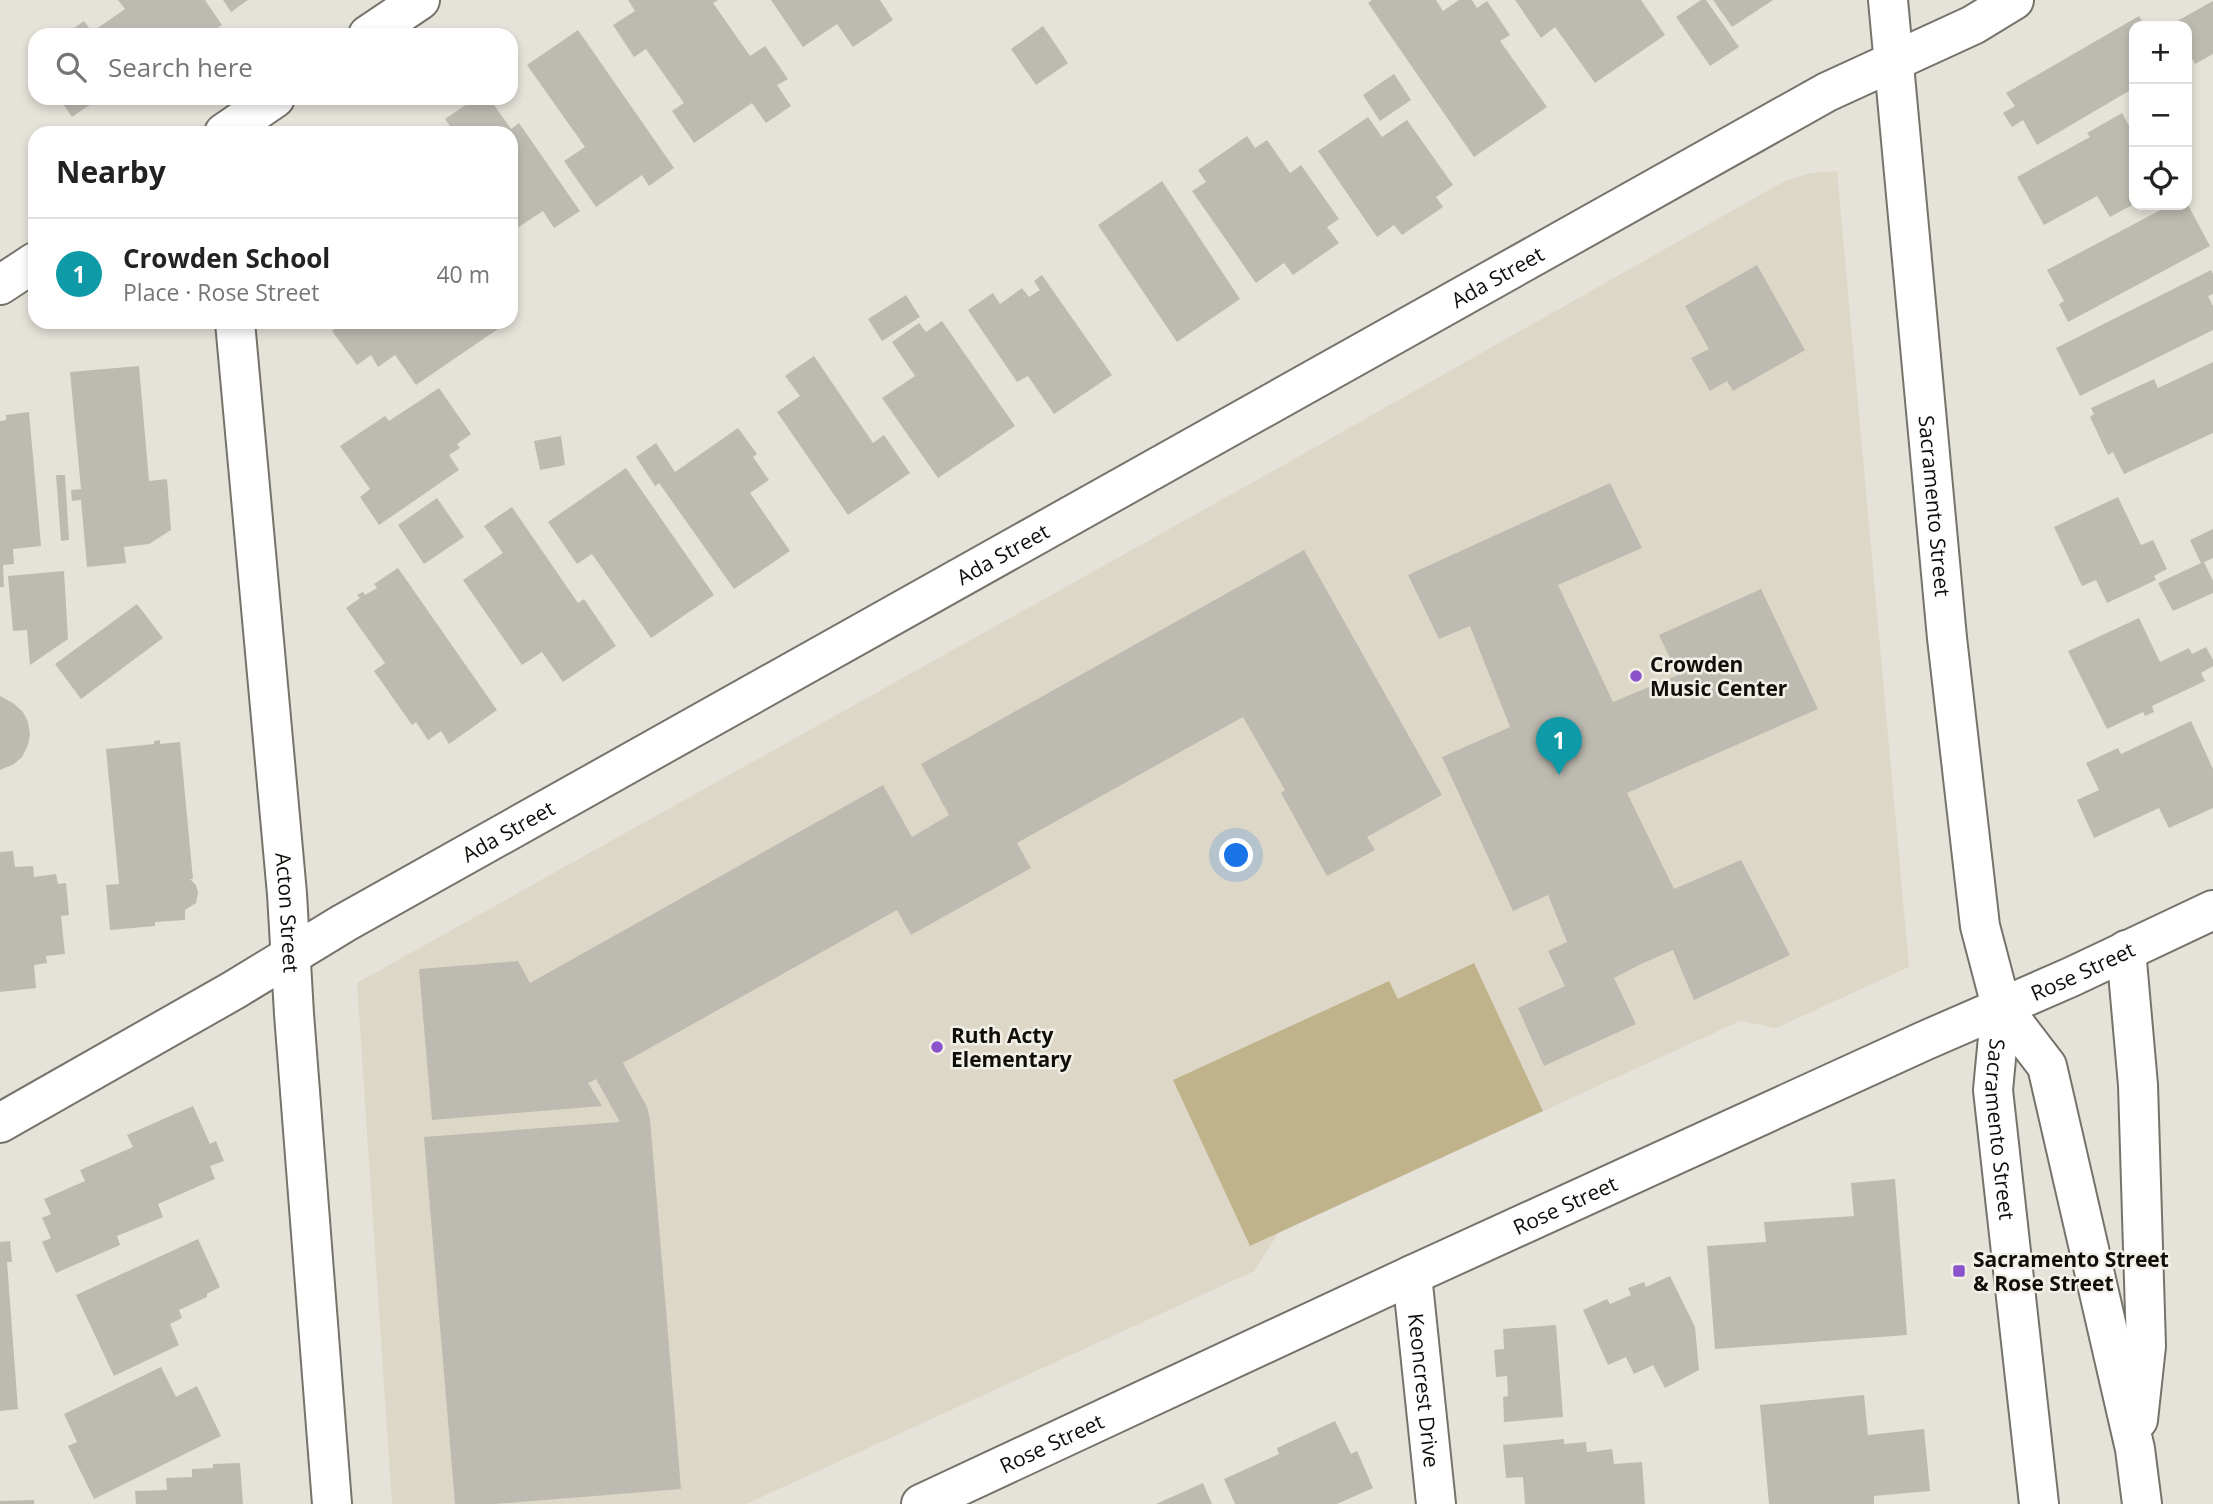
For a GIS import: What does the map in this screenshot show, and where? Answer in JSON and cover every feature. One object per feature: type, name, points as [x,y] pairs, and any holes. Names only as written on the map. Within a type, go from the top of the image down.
[{"type":"street","points":[[378,28],[419,0]]},
{"type":"street","name":"Sacramento Street","points":[[1888,0],[1946,625],[1980,926],[2001,1006],[1993,1090],[2039,1504]]},
{"type":"street","name":"Ada Street","points":[[0,1123],[291,957],[356,916],[1827,92],[1973,26],[2014,0]]},
{"type":"street","points":[[234,126],[265,105]]},
{"type":"street","points":[[0,285],[28,267]]},
{"type":"street","name":"Acton Street","points":[[236,329],[287,894],[332,1504]]},
{"type":"street","name":"Rose Street","points":[[921,1504],[1412,1275],[2213,910]]},
{"type":"street","points":[[2126,950],[2138,1085],[2146,1346],[2135,1450]]},
{"type":"street","name":"Sacramento Street","points":[[2001,1006],[2047,1066],[2135,1450],[2142,1504]]},
{"type":"street","name":"Keoncrest Drive","points":[[1412,1275],[1436,1504]]},
{"type":"shaded area","name":"Ruth Acty Elementary","points":[[1837,171],[1909,967],[1776,1028],[1740,1021],[1279,1232],[1254,1271],[746,1504],[392,1504],[357,983],[1282,466],[1785,181],[1811,173]]},
{"type":"shaded area","points":[[1474,963],[1543,1111],[1250,1246],[1173,1080],[1389,981],[1398,999]]},
{"type":"building","points":[[118,0],[205,0],[222,25],[218,28],[98,28],[125,9]]},
{"type":"building","points":[[223,0],[248,0],[231,12]]},
{"type":"building","points":[[628,0],[718,0],[713,3],[750,56],[765,46],[788,79],[777,85],[791,106],[766,123],[752,103],[694,143],[672,111],[684,103],[646,49],[634,57],[613,25],[635,11]]},
{"type":"building","points":[[771,0],[880,0],[893,20],[853,47],[837,24],[803,47]]},
{"type":"building","points":[[1372,0],[1436,0],[1443,11],[1459,0],[1472,0],[1477,8],[1487,1],[1510,35],[1500,41],[1547,107],[1474,157],[1368,3]]},
{"type":"building","points":[[1515,0],[1641,0],[1665,35],[1595,83],[1555,27],[1541,38]]},
{"type":"building","points":[[1701,0],[1706,0],[1739,47],[1710,66],[1676,17]]},
{"type":"building","points":[[1713,0],[1773,0],[1732,27]]},
{"type":"building","points":[[2213,1],[2213,54],[2195,64],[2192,58],[2192,21],[2177,21]]},
{"type":"building","points":[[84,21],[89,28],[74,28]]},
{"type":"building","points":[[2129,22],[2129,91],[2037,145],[2023,120],[2012,127],[2003,113],[2015,106],[2006,93]]},
{"type":"building","points":[[1043,26],[1068,63],[1036,85],[1011,49]]},
{"type":"building","points":[[578,30],[674,168],[649,186],[642,175],[596,207],[564,161],[585,147],[527,65]]},
{"type":"building","points":[[1394,74],[1411,100],[1380,121],[1363,95]]},
{"type":"building","points":[[64,105],[90,105],[72,117]]},
{"type":"building","points":[[466,105],[494,105],[509,126],[450,126],[445,119]]},
{"type":"building","points":[[2122,113],[2129,126],[2129,207],[2110,217],[2097,196],[2044,225],[2017,177],[2090,137],[2087,133]]},
{"type":"building","points":[[1368,117],[1382,137],[1407,120],[1453,185],[1436,197],[1443,207],[1402,235],[1394,225],[1377,237],[1318,151]]},
{"type":"building","points":[[519,123],[580,211],[554,228],[543,211],[518,227],[518,126],[515,126]]},
{"type":"building","points":[[1247,136],[1255,148],[1267,140],[1290,173],[1301,165],[1339,219],[1327,227],[1339,243],[1293,275],[1284,263],[1256,283],[1192,191],[1206,182],[1198,170]]},
{"type":"building","points":[[1162,181],[1240,299],[1177,342],[1098,225]]},
{"type":"building","points":[[2161,210],[2191,210],[2210,246],[2068,322],[2059,304],[2064,301],[2047,270]]},
{"type":"building","points":[[1757,265],[1805,350],[1733,391],[1727,381],[1710,391],[1691,358],[1709,349],[1685,306]]},
{"type":"building","points":[[2211,270],[2213,294],[2208,296],[2213,306],[2213,330],[2080,396],[2056,348]]},
{"type":"building","points":[[1042,275],[1112,375],[1054,414],[1028,376],[1017,382],[968,310],[993,293],[1000,304],[1022,288],[1029,297],[1040,290],[1034,281]]},
{"type":"building","points":[[906,295],[920,317],[882,341],[868,319]]},
{"type":"building","points":[[942,321],[1015,426],[938,478],[882,398],[915,376],[892,342],[919,323],[926,332]]},
{"type":"building","points":[[498,329],[416,385],[395,355],[378,367],[371,355],[357,365],[332,331]]},
{"type":"building","points":[[814,356],[873,443],[884,435],[910,473],[848,515],[777,412],[800,396],[785,376]]},
{"type":"building","points":[[2213,362],[2213,433],[2124,474],[2113,452],[2108,455],[2090,417],[2094,414],[2091,408],[2154,379],[2158,388]]},
{"type":"building","points":[[139,366],[149,481],[167,479],[171,530],[149,544],[124,547],[126,563],[87,567],[81,500],[72,501],[71,490],[81,489],[70,372]]},
{"type":"building","points":[[439,388],[471,434],[457,444],[460,448],[449,455],[459,470],[379,525],[360,497],[370,489],[340,446],[385,416],[389,421]]},
{"type":"building","points":[[29,412],[41,546],[13,549],[14,564],[3,565],[4,587],[0,587],[0,421],[6,420],[6,415]]},
{"type":"building","points":[[738,428],[757,454],[753,457],[769,480],[750,493],[790,551],[734,589],[659,483],[655,486],[636,457],[656,443],[675,472]]},
{"type":"building","points":[[561,436],[565,465],[540,470],[534,441]]},
{"type":"building","points":[[626,468],[714,595],[651,638],[592,554],[577,564],[548,522]]},
{"type":"building","points":[[56,475],[65,475],[69,540],[61,541]]},
{"type":"building","points":[[1610,483],[1642,548],[1558,585],[1613,702],[1678,675],[1659,635],[1761,589],[1818,709],[1627,793],[1674,889],[1741,860],[1790,955],[1694,1000],[1673,950],[1641,964],[1614,978],[1636,1024],[1544,1066],[1518,1008],[1565,986],[1548,951],[1567,942],[1548,895],[1513,911],[1442,757],[1510,727],[1470,626],[1439,639],[1408,575]]},
{"type":"building","points":[[2118,497],[2141,545],[2153,540],[2167,569],[2154,576],[2156,580],[2107,603],[2096,580],[2082,586],[2054,527]]},
{"type":"building","points":[[437,498],[464,537],[424,564],[398,525]]},
{"type":"building","points":[[512,507],[578,603],[584,599],[616,646],[563,682],[542,652],[522,665],[463,580],[503,553],[484,526]]},
{"type":"building","points":[[2213,529],[2213,558],[2204,562],[2213,581],[2213,593],[2173,611],[2158,583],[2201,563],[2190,540]]},
{"type":"building","points":[[1304,550],[1442,795],[1367,837],[1375,850],[1327,876],[1281,793],[1285,790],[1243,717],[1017,843],[1031,868],[911,935],[897,910],[623,1063],[647,1107],[650,1119],[681,1489],[494,1504],[455,1504],[424,1137],[620,1122],[596,1079],[588,1083],[602,1106],[432,1120],[419,969],[518,961],[530,983],[883,785],[912,837],[949,815],[921,764]]},
{"type":"building","points":[[398,568],[497,710],[449,744],[441,731],[428,740],[416,722],[412,725],[374,671],[385,663],[346,608],[360,598],[357,595],[363,592],[365,595],[377,588],[374,584]]},
{"type":"building","points":[[64,571],[68,639],[30,665],[27,630],[13,631],[8,576]]},
{"type":"building","points":[[137,604],[163,638],[81,699],[55,664]]},
{"type":"building","points":[[2139,618],[2160,662],[2189,648],[2192,654],[2206,647],[2213,666],[2201,673],[2205,681],[2152,706],[2154,712],[2145,716],[2143,712],[2107,729],[2068,651]]},
{"type":"building","points":[[0,696],[23,712],[30,734],[22,757],[0,770]]},
{"type":"building","points":[[2191,721],[2213,769],[2213,808],[2169,828],[2159,808],[2094,838],[2077,800],[2099,790],[2086,763],[2118,748],[2121,754]]},
{"type":"building","points":[[160,740],[160,744],[180,742],[193,879],[190,879],[196,885],[198,893],[196,903],[185,910],[185,920],[110,930],[106,885],[119,884],[106,749],[154,744],[154,741]]},
{"type":"building","points":[[13,851],[15,867],[33,866],[34,877],[56,874],[58,884],[66,883],[69,915],[61,916],[65,954],[46,956],[47,963],[34,965],[36,988],[0,992],[0,852]]},
{"type":"building","points":[[193,1106],[210,1144],[216,1141],[224,1161],[210,1166],[215,1179],[158,1204],[163,1217],[117,1236],[120,1245],[56,1273],[42,1242],[51,1238],[42,1218],[51,1214],[44,1199],[85,1181],[80,1170],[133,1147],[127,1135]]},
{"type":"building","points":[[1895,1179],[1907,1335],[1715,1349],[1707,1246],[1766,1242],[1764,1222],[1854,1216],[1851,1183]]},
{"type":"building","points":[[198,1239],[220,1287],[207,1294],[207,1297],[179,1310],[182,1318],[170,1324],[179,1345],[114,1376],[76,1295]]},
{"type":"building","points":[[10,1241],[12,1262],[7,1262],[18,1409],[0,1411],[0,1242]]},
{"type":"building","points":[[1670,1276],[1695,1327],[1699,1370],[1665,1388],[1653,1365],[1634,1374],[1626,1357],[1608,1365],[1583,1310],[1607,1299],[1610,1304],[1631,1295],[1628,1288],[1644,1282],[1646,1287]]},
{"type":"building","points":[[1556,1325],[1563,1417],[1504,1422],[1503,1397],[1508,1396],[1507,1376],[1496,1377],[1494,1350],[1504,1349],[1503,1329]]},
{"type":"building","points":[[161,1367],[176,1397],[197,1386],[221,1436],[94,1499],[68,1446],[77,1442],[64,1414]]},
{"type":"building","points":[[1864,1395],[1868,1435],[1924,1429],[1930,1491],[1874,1496],[1874,1504],[1769,1504],[1760,1405]]},
{"type":"building","points":[[1335,1421],[1351,1454],[1357,1451],[1373,1488],[1337,1504],[1235,1504],[1224,1479],[1279,1454],[1277,1448]]},
{"type":"building","points":[[1564,1439],[1564,1444],[1586,1442],[1587,1452],[1612,1449],[1614,1464],[1642,1462],[1645,1504],[1525,1504],[1523,1477],[1506,1478],[1503,1445]]},
{"type":"building","points":[[240,1463],[243,1504],[136,1504],[135,1491],[167,1490],[166,1478],[192,1477],[192,1469],[213,1468],[213,1464]]},
{"type":"building","points":[[1203,1483],[1212,1504],[1156,1504]]},
{"type":"building","points":[[34,1500],[34,1504],[0,1504],[0,1501]]},
{"type":"place","name":"Crowden Music Center","points":[[1636,676]]},
{"type":"place","name":"Crowden School","points":[[1559,775]]},
{"type":"place","name":"Ruth Acty Elementary","points":[[937,1047]]},
{"type":"place","name":"Sacramento Street & Rose Street","points":[[1959,1271]]}]
